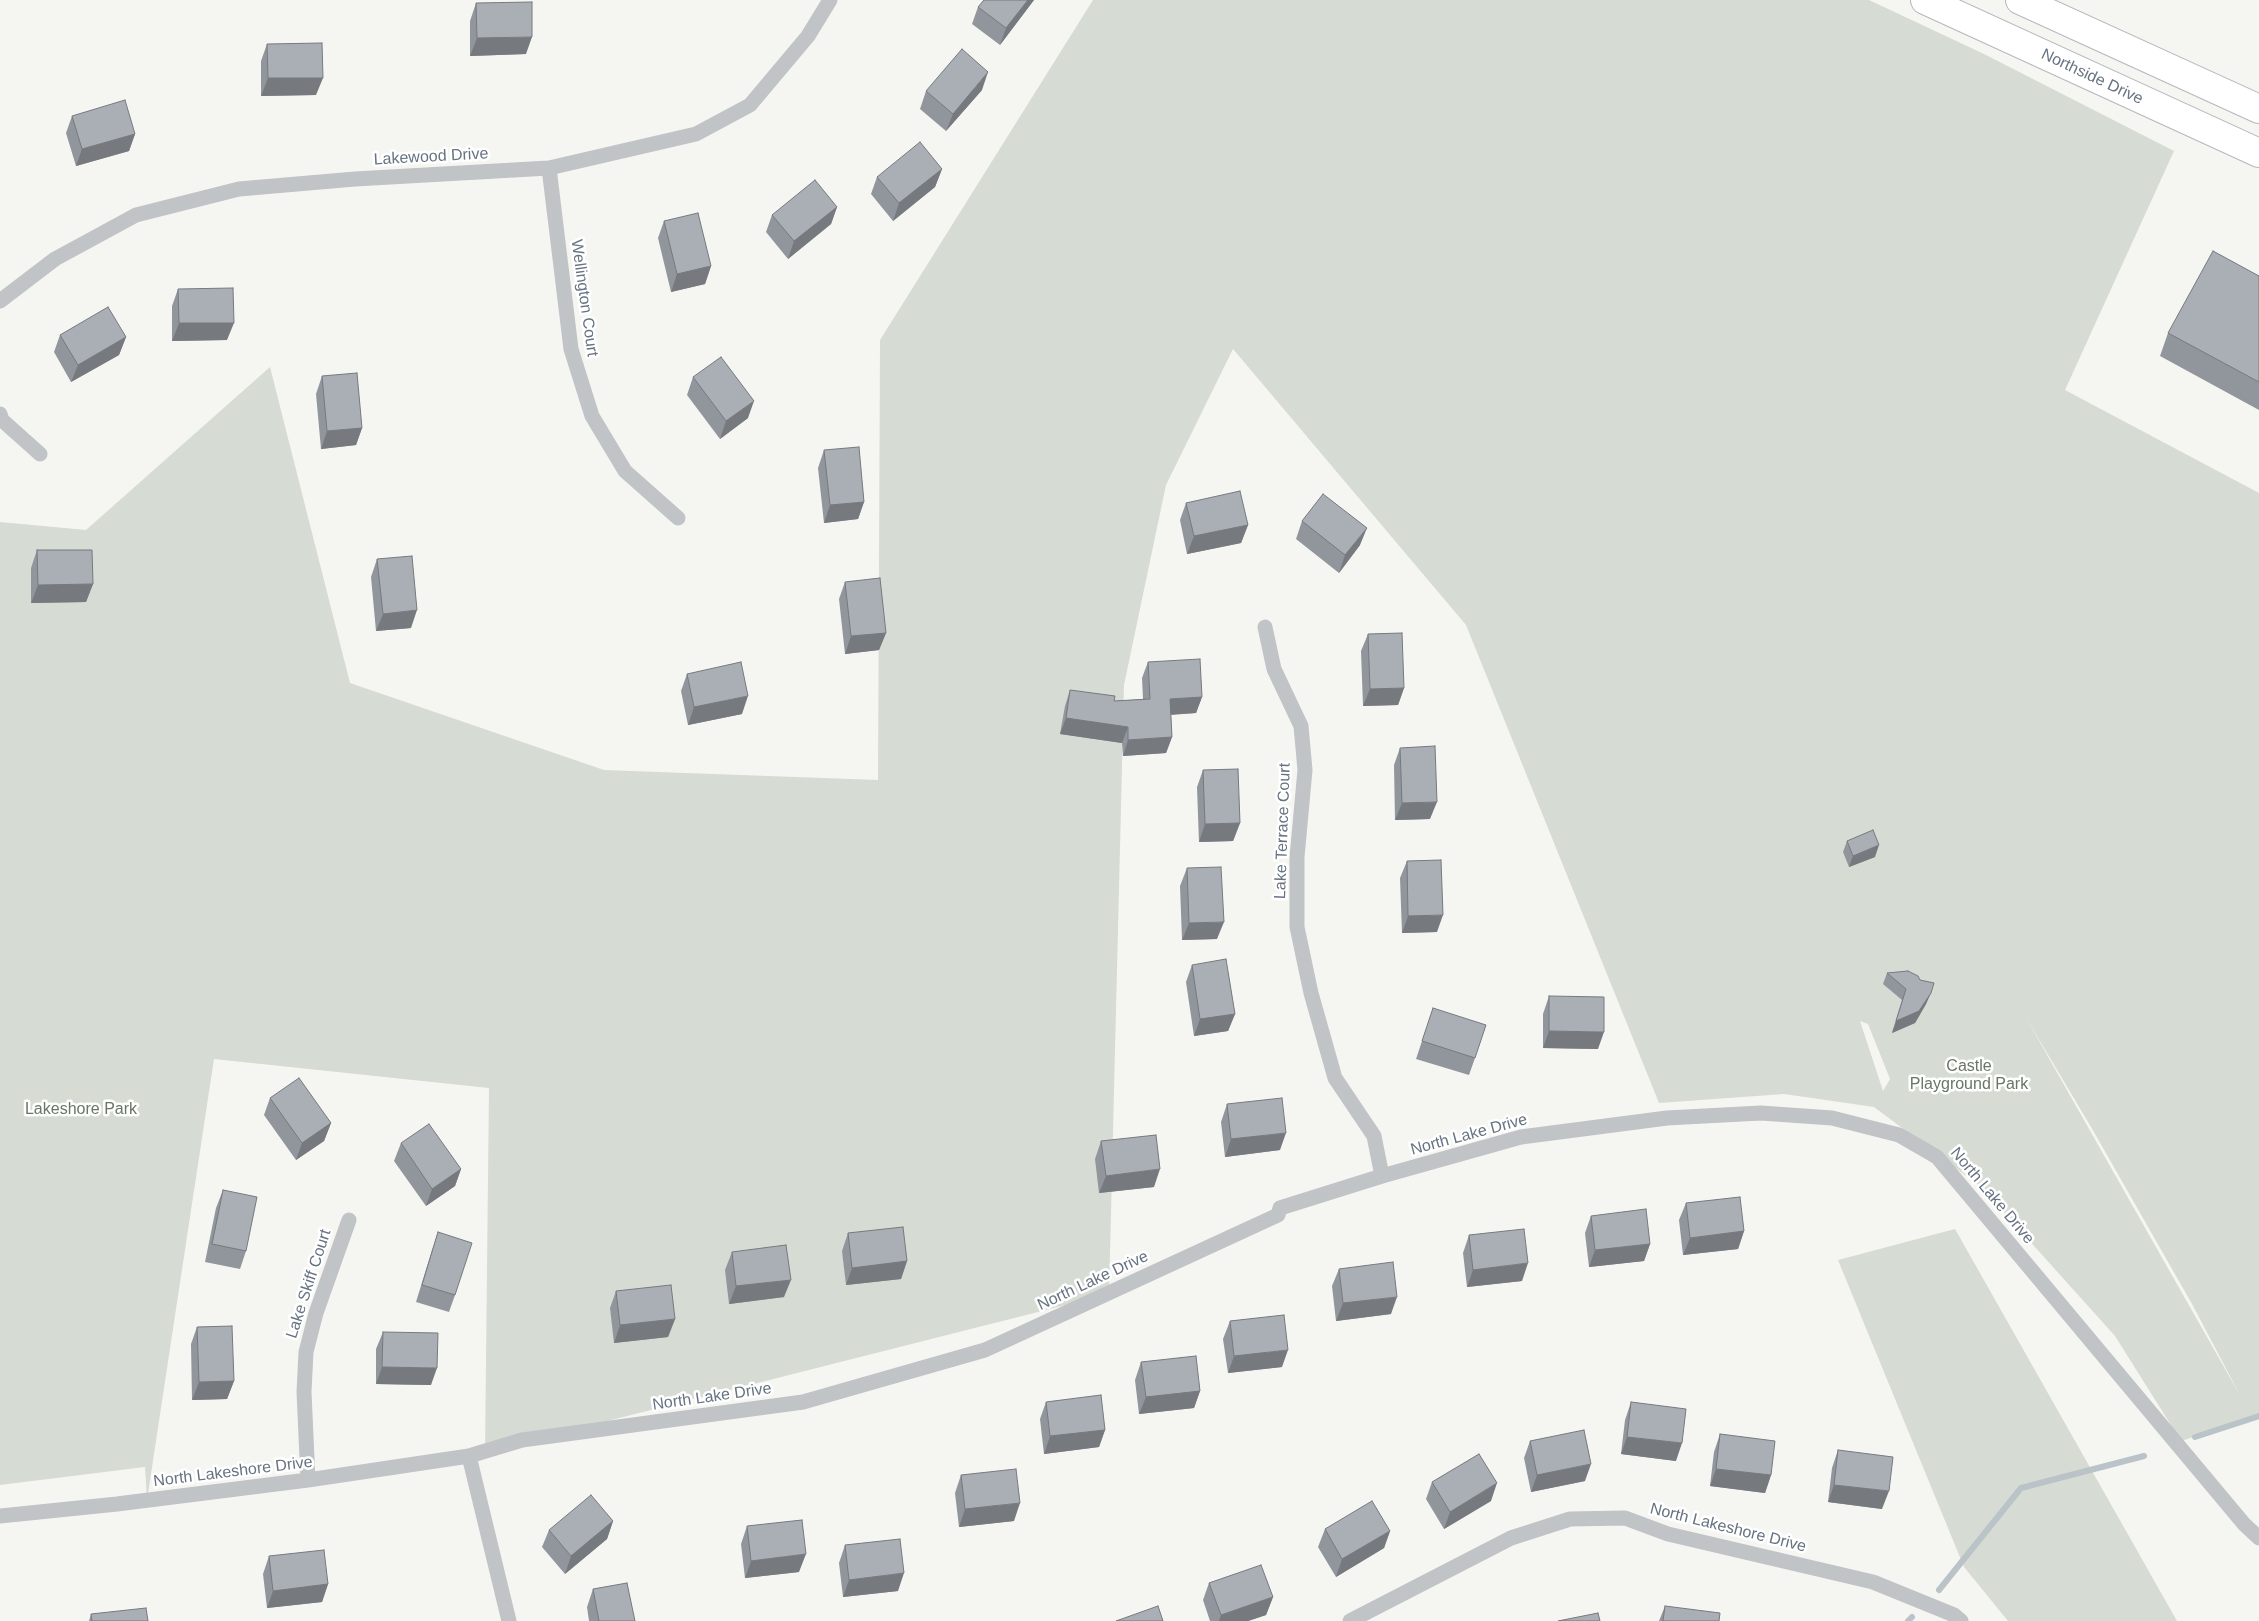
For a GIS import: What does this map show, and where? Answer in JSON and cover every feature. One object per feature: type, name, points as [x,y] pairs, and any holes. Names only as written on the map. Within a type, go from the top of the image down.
[{"type":"highway","name":"Northside Drive","points":[[1925,0],[2259,153]]},
{"type":"highway","points":[[2020,0],[2259,109]]},
{"type":"street","name":"Lakewood Drive","points":[[0,301],[55,259],[136,215],[211,196],[239,190],[355,179],[549,168],[696,134],[750,104],[808,36],[830,0]]},
{"type":"street","name":"Wellington Court","points":[[549,168],[571,349],[592,416],[625,471],[678,518]]},
{"type":"street","points":[[0,414],[2,420],[40,454]]},
{"type":"street","name":"Lake Terrace Court","points":[[1265,627],[1274,669],[1301,726],[1305,770],[1297,857],[1297,927],[1310,993],[1335,1078],[1374,1136],[1382,1176]]},
{"type":"street","name":"North Lake Drive","points":[[552,1436],[803,1402],[985,1350],[1278,1215],[1280,1208],[1382,1176],[1521,1137],[1667,1118],[1761,1113],[1832,1118],[1899,1136],[1937,1157],[2238,1517],[2259,1538]]},
{"type":"street","name":"Lake Skiff Court","points":[[308,1480],[304,1392],[306,1352],[316,1313],[349,1220]]},
{"type":"street","name":"North Lakeshore Drive","points":[[0,1516],[117,1504],[308,1480],[469,1456],[522,1440],[552,1436]]},
{"type":"street","points":[[469,1456],[509,1621]]},
{"type":"street","name":"North Lakeshore Drive","points":[[1350,1621],[1511,1538],[1570,1520],[1625,1518],[1668,1534],[1873,1582],[1954,1615],[1961,1621]]},
{"type":"green space","points":[[1093,0],[1869,0],[1984,54],[2174,151],[2065,390],[2259,493],[2259,1416],[2181,1441],[2115,1336],[1981,1187],[1874,1107],[1784,1094],[1659,1103],[1466,625],[1233,349],[1166,485],[1124,685],[1109,1294],[485,1452],[489,1088],[214,1059],[147,1500],[145,1467],[0,1485],[0,522],[86,530],[270,367],[350,683],[604,770],[878,780],[880,340]],"holes":[[[2025,1016],[2192,1304],[2241,1397]],[[1860,1021],[1868,1024],[1890,1079],[1883,1091]]]},
{"type":"green space","points":[[1955,1229],[2177,1621],[2008,1621],[1964,1567],[1838,1260]]},
{"type":"building","points":[[984,0],[1028,0],[1006,28],[978,7]]},
{"type":"building","points":[[532,2],[532,37],[477,38],[476,3]]},
{"type":"building","points":[[322,43],[323,78],[268,78],[267,44]]},
{"type":"building","points":[[962,49],[988,72],[953,114],[926,91]]},
{"type":"building","points":[[125,100],[135,134],[82,149],[72,116]]},
{"type":"building","points":[[920,142],[942,169],[899,203],[877,177]]},
{"type":"building","points":[[815,180],[837,207],[794,241],[772,215]]},
{"type":"building","points":[[698,213],[711,266],[677,274],[664,221]]},
{"type":"building","points":[[2213,251],[2259,276],[2259,382],[2168,333]]},
{"type":"building","points":[[233,288],[234,323],[179,323],[178,289]]},
{"type":"building","points":[[108,307],[126,337],[78,365],[60,335]]},
{"type":"building","points":[[721,357],[754,401],[726,421],[693,377]]},
{"type":"building","points":[[357,373],[362,428],[327,431],[322,376]]},
{"type":"building","points":[[859,447],[864,502],[830,505],[824,450]]},
{"type":"building","points":[[1240,491],[1248,525],[1194,536],[1186,503]]},
{"type":"building","points":[[1323,494],[1367,528],[1345,555],[1302,521]]},
{"type":"building","points":[[37,550],[92,550],[93,584],[38,585]]},
{"type":"building","points":[[412,556],[417,610],[383,614],[377,559]]},
{"type":"building","points":[[880,578],[886,633],[851,636],[845,582]]},
{"type":"building","points":[[1402,633],[1404,688],[1370,689],[1368,634]]},
{"type":"building","points":[[1200,659],[1202,697],[1170,699],[1172,737],[1128,740],[1128,727],[1066,718],[1070,690],[1115,696],[1114,701],[1150,699],[1148,662]]},
{"type":"building","points":[[741,662],[748,696],[694,707],[687,674]]},
{"type":"building","points":[[1435,746],[1437,802],[1402,803],[1400,748]]},
{"type":"building","points":[[1238,769],[1240,823],[1205,824],[1203,770]]},
{"type":"building","points":[[1873,830],[1879,845],[1853,856],[1847,841]]},
{"type":"building","points":[[1441,860],[1443,915],[1408,916],[1407,861]]},
{"type":"building","points":[[1221,867],[1224,922],[1189,923],[1187,868]]},
{"type":"building","points":[[1226,959],[1235,1014],[1200,1019],[1192,965]]},
{"type":"building","points":[[1908,971],[1918,976],[1920,980],[1934,983],[1931,993],[1919,1011],[1896,1021],[1906,989],[1887,973]]},
{"type":"building","points":[[1549,996],[1604,997],[1604,1032],[1549,1031]]},
{"type":"building","points":[[1433,1008],[1486,1025],[1475,1058],[1422,1041]]},
{"type":"building","points":[[299,1078],[331,1123],[302,1143],[270,1098]]},
{"type":"building","points":[[1282,1098],[1286,1133],[1231,1139],[1227,1104]]},
{"type":"building","points":[[429,1124],[461,1169],[432,1189],[401,1143]]},
{"type":"building","points":[[1156,1135],[1160,1169],[1106,1176],[1101,1141]]},
{"type":"building","points":[[223,1190],[257,1197],[246,1251],[212,1244]]},
{"type":"building","points":[[1740,1197],[1744,1231],[1690,1238],[1686,1203]]},
{"type":"building","points":[[1646,1209],[1650,1244],[1595,1250],[1591,1216]]},
{"type":"building","points":[[903,1227],[907,1261],[852,1268],[848,1233]]},
{"type":"building","points":[[1524,1229],[1528,1263],[1473,1270],[1469,1235]]},
{"type":"building","points":[[438,1232],[472,1243],[455,1295],[422,1285]]},
{"type":"building","points":[[786,1245],[791,1280],[736,1286],[732,1252]]},
{"type":"building","points":[[1393,1262],[1397,1297],[1343,1303],[1339,1269]]},
{"type":"building","points":[[671,1285],[675,1319],[620,1325],[616,1291]]},
{"type":"building","points":[[1284,1315],[1288,1350],[1234,1356],[1230,1321]]},
{"type":"building","points":[[232,1326],[234,1381],[199,1382],[197,1327]]},
{"type":"building","points":[[383,1332],[438,1333],[437,1368],[382,1367]]},
{"type":"building","points":[[1196,1356],[1200,1391],[1146,1397],[1141,1362]]},
{"type":"building","points":[[1101,1395],[1105,1430],[1050,1436],[1046,1402]]},
{"type":"building","points":[[1631,1402],[1686,1409],[1682,1443],[1627,1437]]},
{"type":"building","points":[[1584,1430],[1591,1464],[1537,1475],[1530,1441]]},
{"type":"building","points":[[1720,1434],[1775,1441],[1771,1475],[1716,1469]]},
{"type":"building","points":[[1838,1450],[1893,1457],[1889,1491],[1834,1485]]},
{"type":"building","points":[[1479,1454],[1497,1483],[1450,1512],[1432,1482]]},
{"type":"building","points":[[1016,1469],[1020,1503],[965,1509],[961,1475]]},
{"type":"building","points":[[591,1495],[613,1521],[571,1556],[549,1530]]},
{"type":"building","points":[[1372,1501],[1390,1531],[1342,1559],[1325,1529]]},
{"type":"building","points":[[802,1520],[806,1554],[751,1561],[747,1526]]},
{"type":"building","points":[[900,1539],[904,1573],[849,1580],[845,1545]]},
{"type":"building","points":[[324,1550],[328,1584],[273,1591],[269,1556]]},
{"type":"building","points":[[1261,1565],[1273,1597],[1221,1615],[1209,1583]]},
{"type":"building","points":[[627,1583],[635,1621],[599,1621],[593,1589]]},
{"type":"building","points":[[1158,1606],[1163,1621],[1116,1621]]},
{"type":"building","points":[[1665,1606],[1720,1613],[1719,1621],[1663,1621]]},
{"type":"building","points":[[146,1608],[148,1621],[92,1621],[91,1614]]},
{"type":"building","points":[[1598,1613],[1600,1621],[1558,1621]]},
{"type":"waterway","points":[[2195,1437],[2259,1416]]},
{"type":"waterway","points":[[1939,1590],[2021,1488],[2144,1456]]},
{"type":"waterway","points":[[1908,1621],[1912,1617]]},
{"type":"park label","name":"Castle Playground Park","points":[[1969,1076]]},
{"type":"park label","name":"Lakeshore Park","points":[[81,1110]]}]
